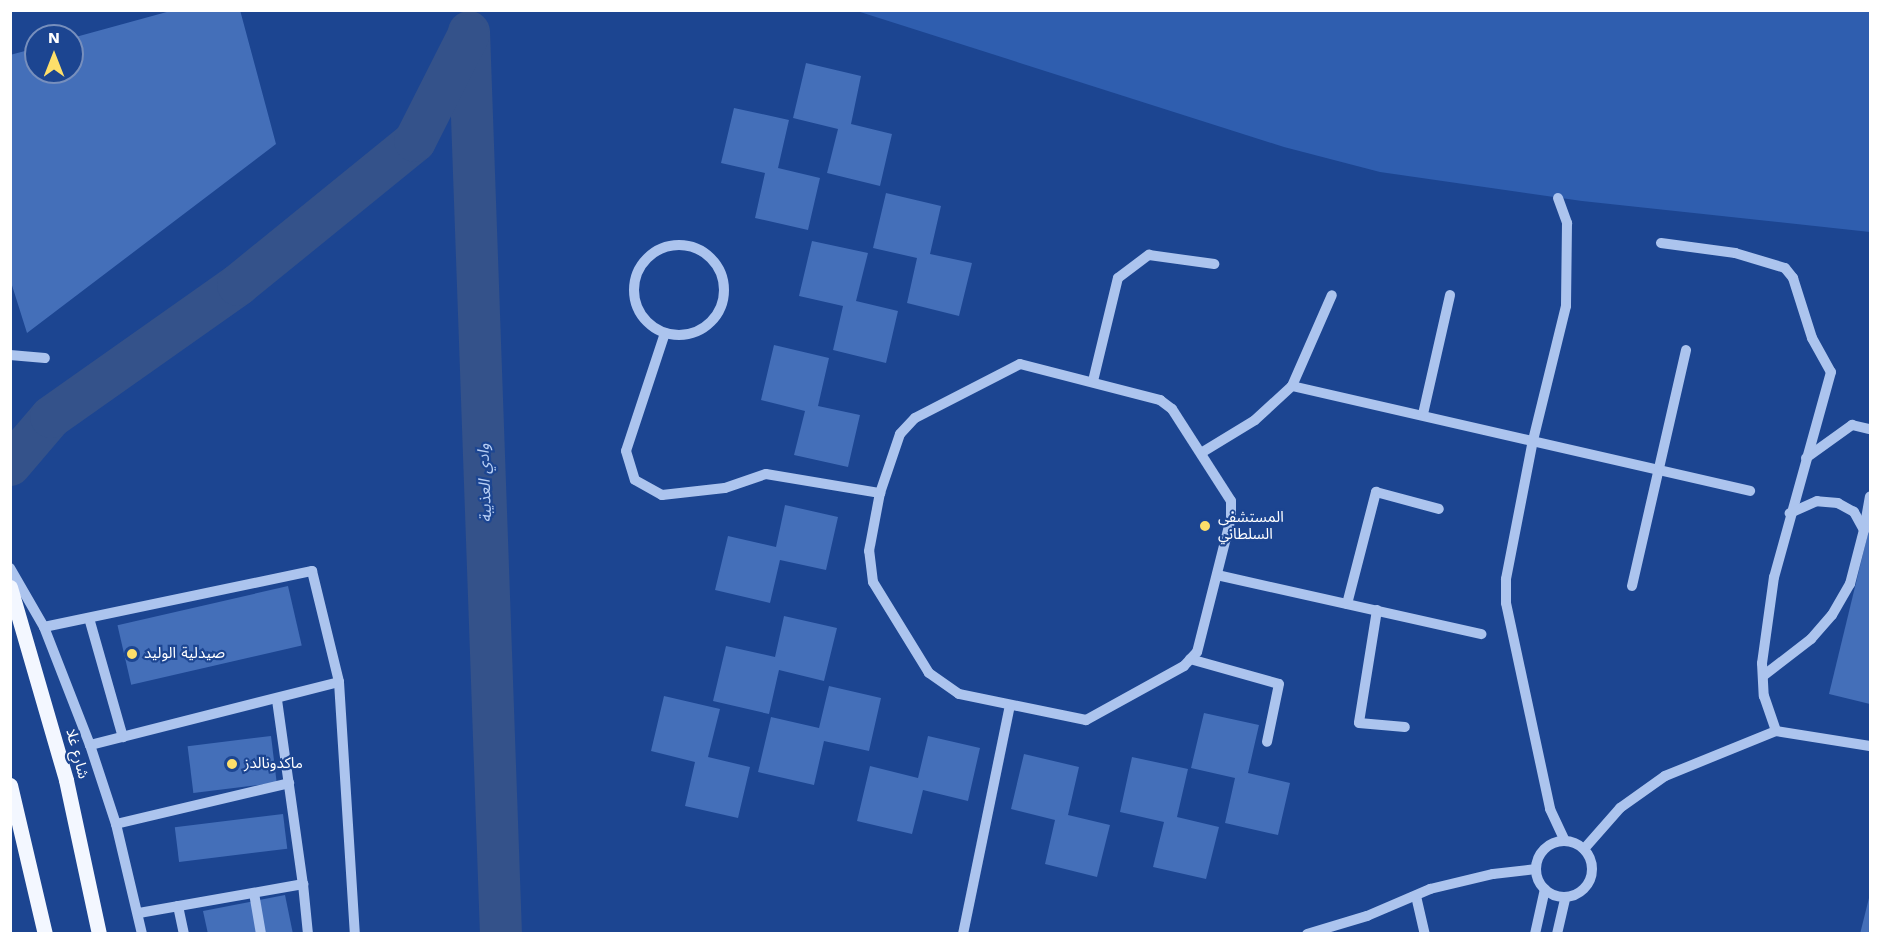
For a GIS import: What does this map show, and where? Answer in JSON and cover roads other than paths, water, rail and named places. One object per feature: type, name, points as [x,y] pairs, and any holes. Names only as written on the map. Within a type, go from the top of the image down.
[{"type":"main road","name":"شارع غلا","points":[[10,587],[66,780],[99,933]]},
{"type":"main road","points":[[10,785],[45,933]]},
{"type":"street","points":[[1558,198],[1567,223],[1566,306],[1533,440],[1506,579],[1506,603],[1550,809],[1564,841]]},
{"type":"street","points":[[1661,243],[1735,253],[1785,268],[1793,278],[1812,338],[1831,372],[1790,513],[1767,617],[1764,696],[1776,731]]},
{"type":"street","points":[[663,248],[694,248],[706,254],[723,277],[722,305],[716,318],[693,334],[665,333],[640,314],[634,299],[639,269],[663,248]]},
{"type":"street","points":[[1093,381],[1118,278],[1149,255],[1214,264]]},
{"type":"street","points":[[1201,453],[1256,420],[1292,386],[1332,295]]},
{"type":"street","points":[[1423,414],[1450,295]]},
{"type":"street","points":[[665,333],[626,451],[635,480],[662,495],[725,488],[766,474],[880,493]]},
{"type":"street","points":[[1632,586],[1686,350]]},
{"type":"street","points":[[10,355],[45,358]]},
{"type":"street","points":[[1033,365],[1160,400],[1172,409],[1201,453],[1231,501],[1217,575],[1197,652],[1190,659],[1115,708],[1086,720],[960,694],[929,673],[873,582],[869,551],[880,493],[900,435],[915,418],[1006,368],[1033,365]]},
{"type":"street","points":[[1292,386],[1423,414],[1750,491]]},
{"type":"street","points":[[1806,458],[1852,425],[1870,429]]},
{"type":"street","points":[[1347,604],[1376,492],[1439,509]]},
{"type":"street","points":[[1763,676],[1810,639],[1832,615],[1850,584],[1870,497]]},
{"type":"street","points":[[1790,513],[1817,501],[1838,503],[1854,512],[1864,530]]},
{"type":"street","points":[[10,568],[44,627],[90,745],[116,824],[142,933]]},
{"type":"street","points":[[44,627],[312,571],[339,682],[355,933]]},
{"type":"street","points":[[1217,575],[1482,634]]},
{"type":"street","points":[[1377,610],[1359,723],[1405,727]]},
{"type":"street","points":[[88,618],[123,737]]},
{"type":"street","points":[[1190,659],[1279,684],[1267,742]]},
{"type":"street","points":[[90,745],[277,700],[339,682]]},
{"type":"street","points":[[277,700],[308,933]]},
{"type":"street","points":[[963,933],[1010,706]]},
{"type":"street","points":[[1584,849],[1620,808],[1665,776],[1776,731],[1870,746]]},
{"type":"street","points":[[116,824],[289,783]]},
{"type":"street","points":[[1536,869],[1548,847],[1564,841],[1584,849],[1591,861],[1591,878],[1581,892],[1564,898],[1545,889]]},
{"type":"street","points":[[1535,933],[1545,889],[1536,869]]},
{"type":"street","points":[[1307,933],[1416,896],[1492,874],[1536,869]]},
{"type":"street","points":[[139,914],[303,884]]},
{"type":"street","points":[[254,893],[261,933]]},
{"type":"street","points":[[1416,896],[1425,933]]},
{"type":"street","points":[[1557,933],[1564,898]]},
{"type":"street","points":[[178,906],[184,933]]},
{"type":"waterway","name":"وادي العذيبة","points":[[469,32],[501,934]]},
{"type":"waterway","name":"وادي العذيبة","points":[[10,465],[51,417],[238,285],[415,141],[468,36]]},
{"type":"place","name":"المستشفى السلطاني","points":[[1205,526]]},
{"type":"place","name":"صيدلية الوليد","points":[[132,654]]},
{"type":"place","name":"ماكدونالدز","points":[[232,764]]}]
